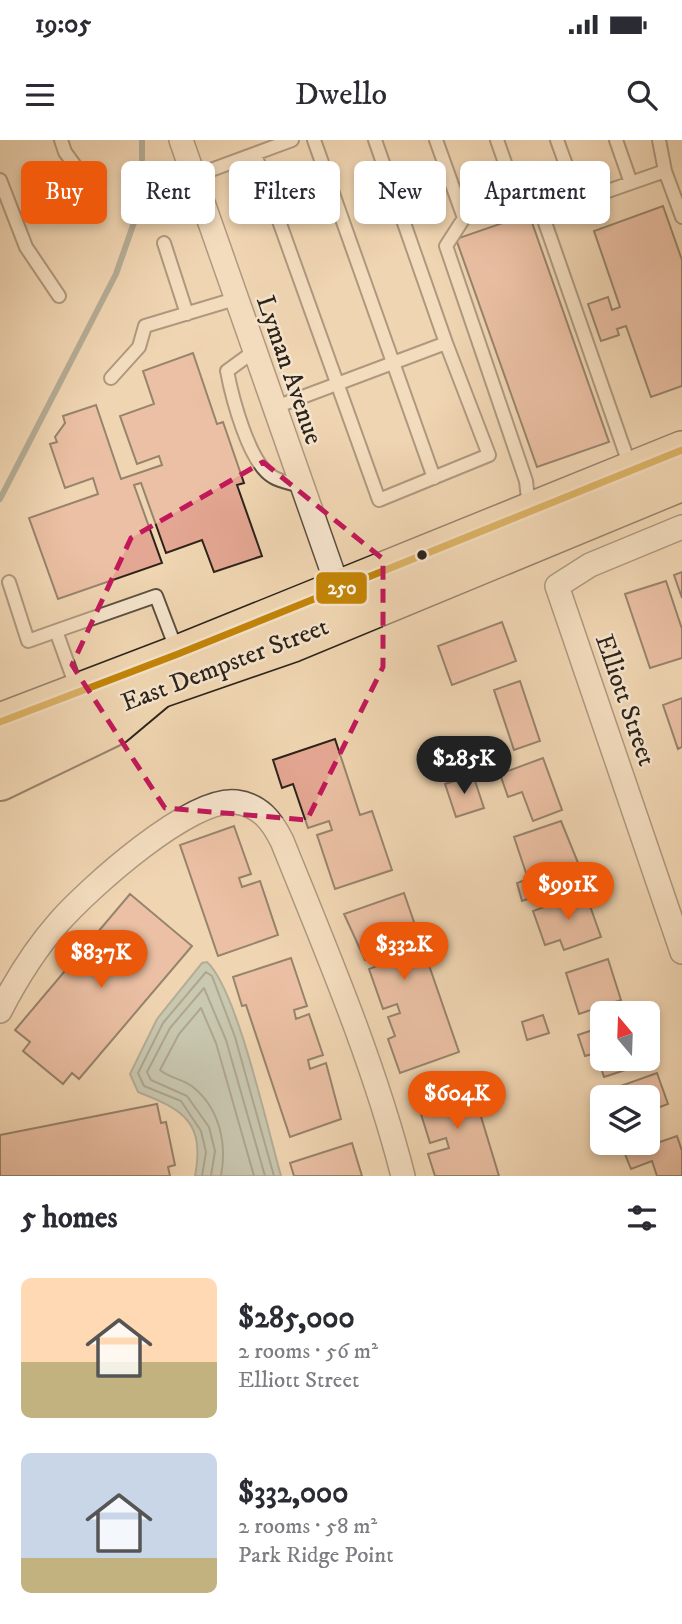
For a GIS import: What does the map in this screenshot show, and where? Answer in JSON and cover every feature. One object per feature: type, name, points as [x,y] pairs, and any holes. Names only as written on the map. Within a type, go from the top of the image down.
[{"type":"highway","points":[[0,781],[114,726],[156,690]]},
{"type":"main road","name":"East Dempster Street","points":[[0,751],[178,654],[343,604],[638,484],[682,450]]},
{"type":"main road","name":"East Dempster Street","points":[[638,484],[682,482]]},
{"type":"main road","name":"East Dempster Street","points":[[0,722],[156,690],[293,643],[343,604]]},
{"type":"street","name":"Lyman Avenue","points":[[181,140],[187,161]]},
{"type":"street","name":"Lyman Avenue","points":[[208,224],[343,604]]},
{"type":"street","name":"Elliott Street","points":[[682,527],[590,565],[557,586],[682,952]]},
{"type":"street","points":[[0,1011],[37,951],[92,888],[160,835],[200,812],[218,803],[235,802],[251,806],[273,824],[292,866],[357,1037],[402,1176]]},
{"type":"lane","points":[[61,140],[71,161]]},
{"type":"lane","points":[[215,169],[292,140]]},
{"type":"lane","points":[[314,140],[434,478]]},
{"type":"lane","points":[[255,154],[379,500],[489,455],[446,344],[374,140]]},
{"type":"lane","points":[[436,140],[460,207]]},
{"type":"lane","points":[[497,140],[504,161]]},
{"type":"lane","points":[[557,140],[565,161]]},
{"type":"lane","points":[[616,140],[631,183]]},
{"type":"lane","points":[[659,140],[665,171],[682,217]]},
{"type":"lane","points":[[610,190],[665,171]]},
{"type":"lane","points":[[0,180],[26,247],[59,296]]},
{"type":"lane","points":[[460,224],[446,246],[526,481],[535,526]]},
{"type":"lane","points":[[546,224],[638,484]]},
{"type":"lane","points":[[164,243],[187,314]]},
{"type":"lane","points":[[111,378],[139,347],[145,326],[234,299]]},
{"type":"lane","points":[[273,408],[446,344]]},
{"type":"lane","points":[[253,352],[227,371],[242,422],[255,458],[272,477],[300,486]]},
{"type":"lane","points":[[9,582],[28,641],[156,596],[178,654]]},
{"type":"lane","points":[[56,631],[82,706]]},
{"type":"highlighted area","points":[[263,462],[383,559],[383,667],[307,820],[165,808],[72,665],[131,538]]},
{"type":"water","points":[[207,962],[218,977],[240,1030],[281,1176],[195,1176],[197,1143],[188,1121],[168,1105],[138,1092],[130,1074],[157,1019],[202,963]]},
{"type":"building","points":[[663,206],[682,260],[682,386],[651,397],[626,326],[617,329],[619,335],[601,341],[588,304],[608,297],[612,310],[620,307],[594,231]]},
{"type":"building","points":[[500,224],[533,224],[609,442],[537,467],[456,239]]},
{"type":"building","points":[[193,353],[217,424],[223,422],[244,483],[237,485],[262,556],[214,572],[202,540],[166,553],[141,483],[134,485],[162,563],[58,599],[29,518],[98,494],[93,478],[65,488],[50,444],[57,442],[55,437],[65,423],[63,416],[96,405],[121,479],[162,465],[159,456],[137,464],[120,416],[154,404],[143,371]]},
{"type":"building","points":[[682,572],[682,598],[674,575]]},
{"type":"building","points":[[666,581],[682,629],[682,658],[650,668],[625,594]]},
{"type":"building","points":[[502,622],[516,661],[452,685],[438,646]]},
{"type":"building","points":[[520,681],[540,741],[514,750],[494,690]]},
{"type":"building","points":[[682,698],[682,747],[678,749],[663,705]]},
{"type":"building","points":[[335,739],[360,815],[372,811],[392,870],[335,889],[317,835],[332,830],[329,821],[308,828],[293,784],[282,788],[273,760]]},
{"type":"building","points":[[543,758],[562,810],[533,821],[522,792],[508,797],[500,774]]},
{"type":"building","points":[[473,775],[484,808],[456,817],[445,784]]},
{"type":"building","points":[[561,821],[585,880],[522,901],[517,883],[528,879],[514,837]]},
{"type":"building","points":[[234,826],[251,874],[239,878],[242,887],[260,881],[278,935],[218,956],[180,845]]},
{"type":"building","points":[[585,892],[601,937],[564,950],[560,940],[545,945],[533,911]]},
{"type":"building","points":[[404,893],[459,1052],[400,1073],[388,1039],[395,1036],[388,1017],[400,1013],[397,1004],[383,1009],[369,969],[390,961],[387,952],[365,960],[344,914]]},
{"type":"building","points":[[130,894],[192,946],[79,1079],[72,1073],[63,1084],[23,1051],[30,1042],[15,1030]]},
{"type":"building","points":[[291,958],[307,1006],[294,1010],[296,1019],[309,1014],[323,1055],[308,1060],[310,1069],[326,1063],[341,1119],[290,1137],[246,1005],[242,1006],[233,977]]},
{"type":"building","points":[[608,959],[621,1000],[590,1001],[590,1010],[579,1014],[566,973]]},
{"type":"building","points":[[543,1015],[549,1033],[527,1040],[522,1022]]},
{"type":"building","points":[[590,1031],[590,1055],[585,1056],[578,1035]]},
{"type":"building","points":[[602,1071],[622,1071],[604,1077]]},
{"type":"building","points":[[657,1073],[668,1104],[660,1107],[660,1085],[623,1085]]},
{"type":"building","points":[[469,1077],[499,1176],[435,1176],[428,1154],[449,1148],[446,1138],[430,1143],[415,1095]]},
{"type":"building","points":[[157,1104],[161,1123],[166,1122],[175,1165],[168,1167],[170,1176],[0,1176],[0,1135]]},
{"type":"building","points":[[677,1136],[682,1151],[682,1176],[657,1176],[652,1161],[631,1169],[625,1155],[660,1155],[660,1142]]},
{"type":"building","points":[[352,1143],[362,1176],[294,1176],[290,1163]]},
{"type":"waterway","points":[[142,140],[142,159]]},
{"type":"waterway","points":[[0,499],[116,274],[133,224]]},
{"type":"transit line","name":"250","points":[[0,722],[178,654],[682,450]]}]
